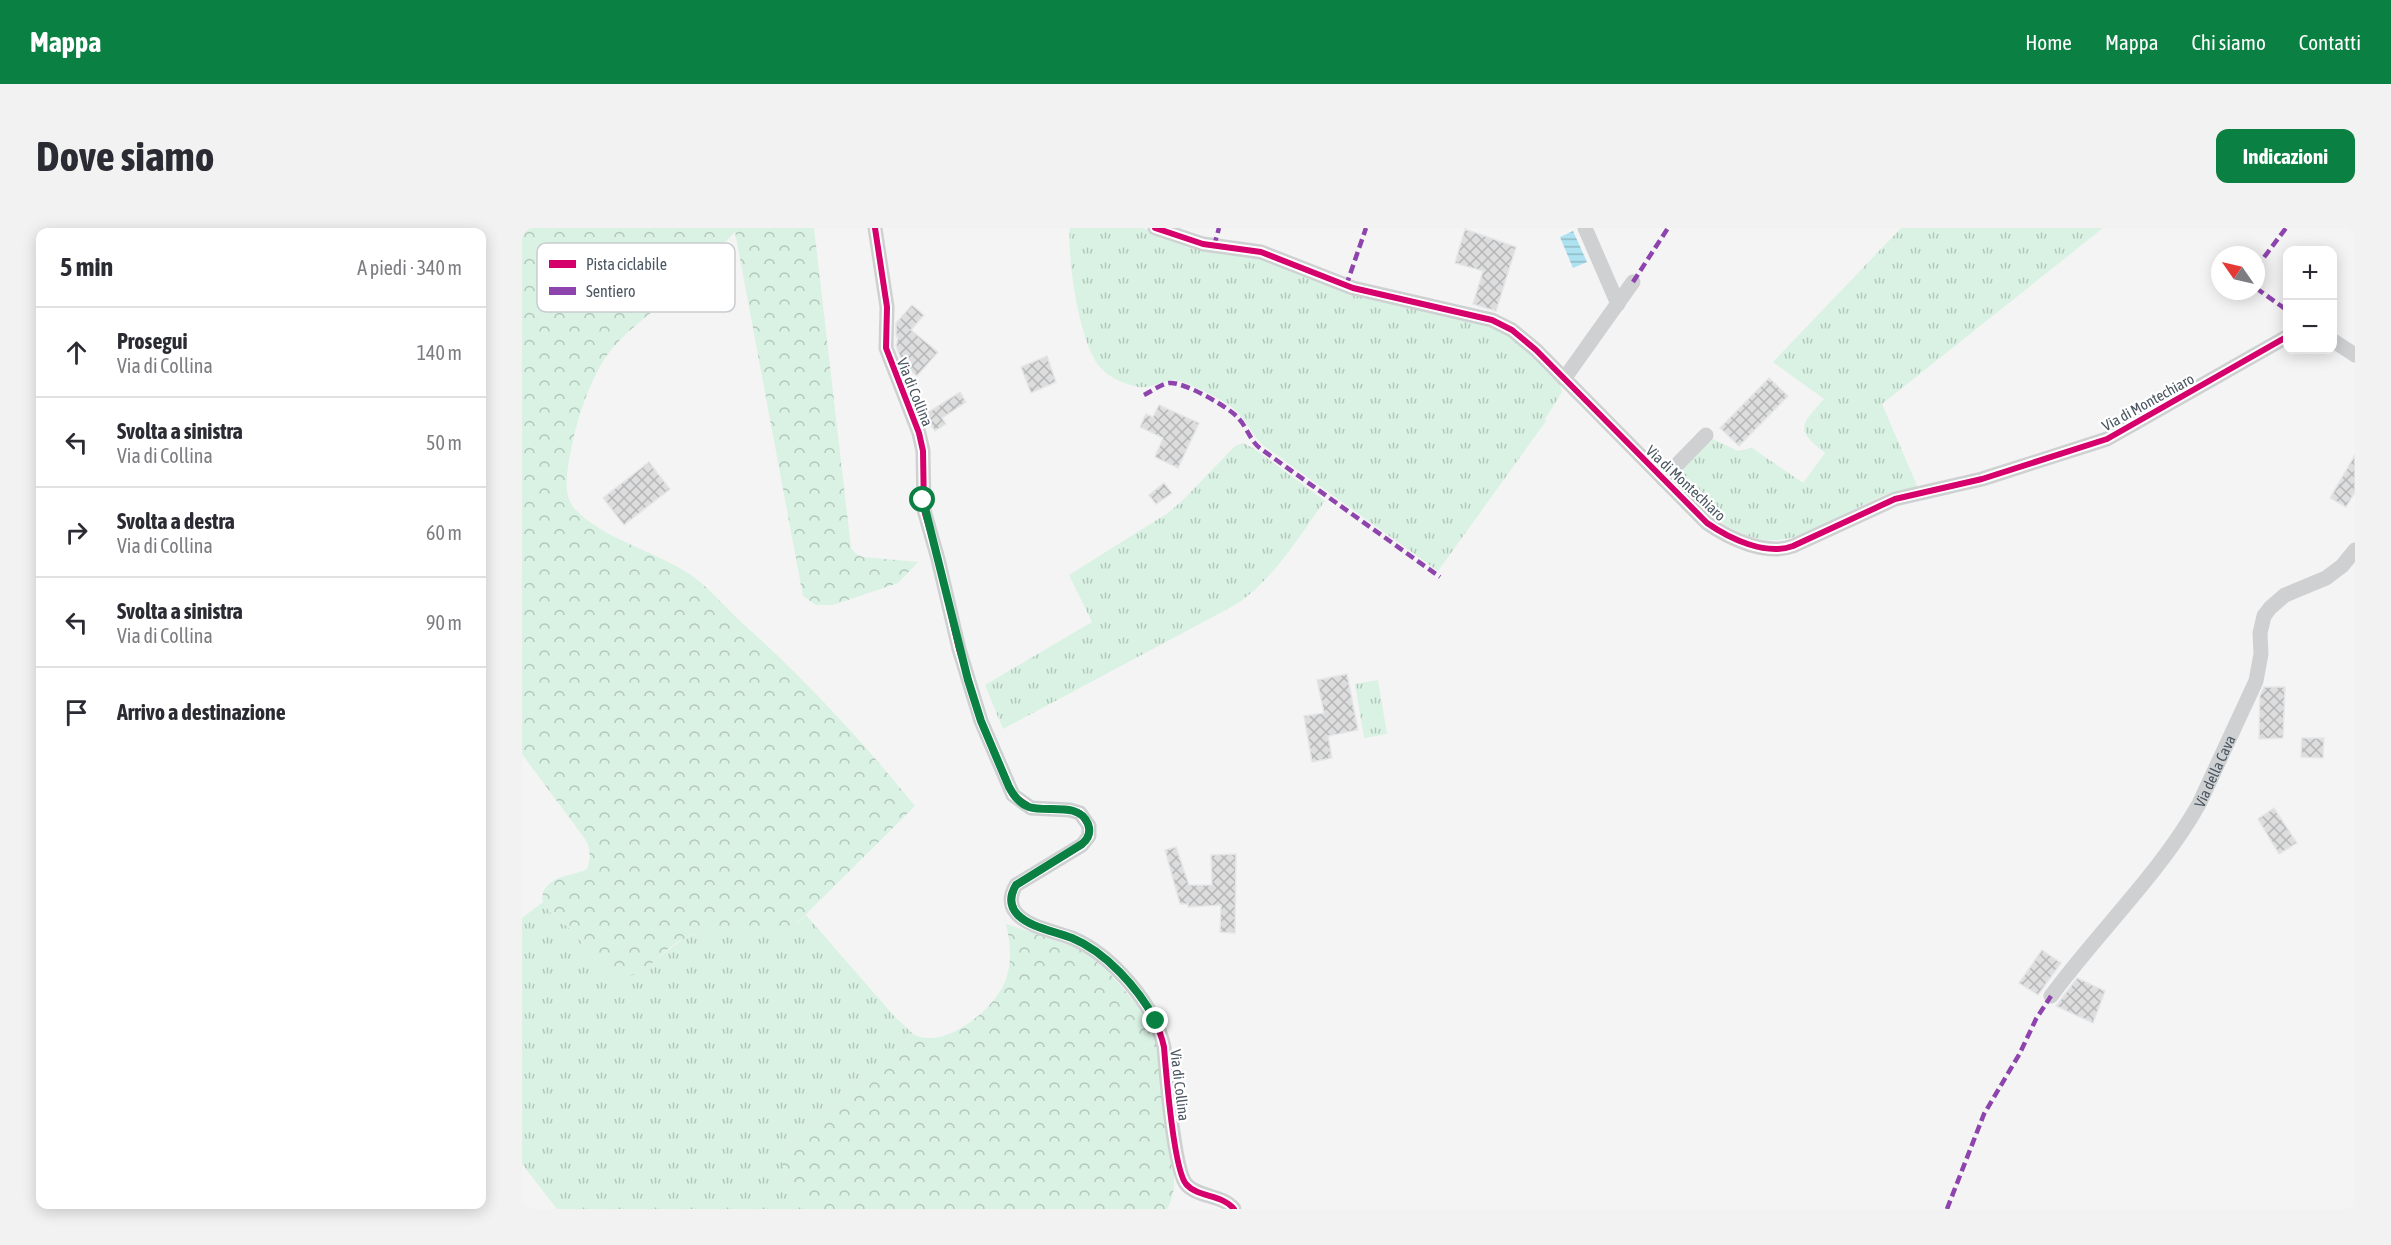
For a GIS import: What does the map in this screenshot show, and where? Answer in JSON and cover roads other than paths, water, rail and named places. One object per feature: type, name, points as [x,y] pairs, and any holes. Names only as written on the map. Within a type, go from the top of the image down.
[{"type":"street","name":"Via di Collina","points":[[875,228],[887,307],[886,348],[919,433],[923,450],[924,510],[959,649],[981,721],[1009,787],[1018,800],[1024,805],[1038,809],[1075,811],[1083,816],[1089,826],[1089,836],[1082,844],[1016,885],[1011,904],[1018,915],[1029,922],[1073,939],[1098,954],[1129,983],[1152,1013],[1161,1032],[1164,1047],[1177,1152],[1183,1179],[1190,1188],[1227,1202],[1234,1209]]},
{"type":"street","name":"Via di Montechiaro","points":[[1155,228],[1203,244],[1261,252],[1353,288],[1492,320],[1520,336],[1698,514],[1717,530],[1761,547],[1786,549],[1895,499],[1982,479],[2107,439],[2283,339]]},
{"type":"street","points":[[1585,228],[1618,304]]},
{"type":"street","points":[[1564,379],[1633,282]]},
{"type":"street","points":[[2337,343],[2355,355]]},
{"type":"street","points":[[1664,479],[1706,435]]},
{"type":"street","name":"Via della Cava","points":[[2051,996],[2190,820],[2256,681],[2261,654],[2261,625],[2270,608],[2285,595],[2326,578],[2342,566],[2355,550]]},
{"type":"water","points":[[1573,231],[1587,262],[1573,268],[1560,237]]}]
